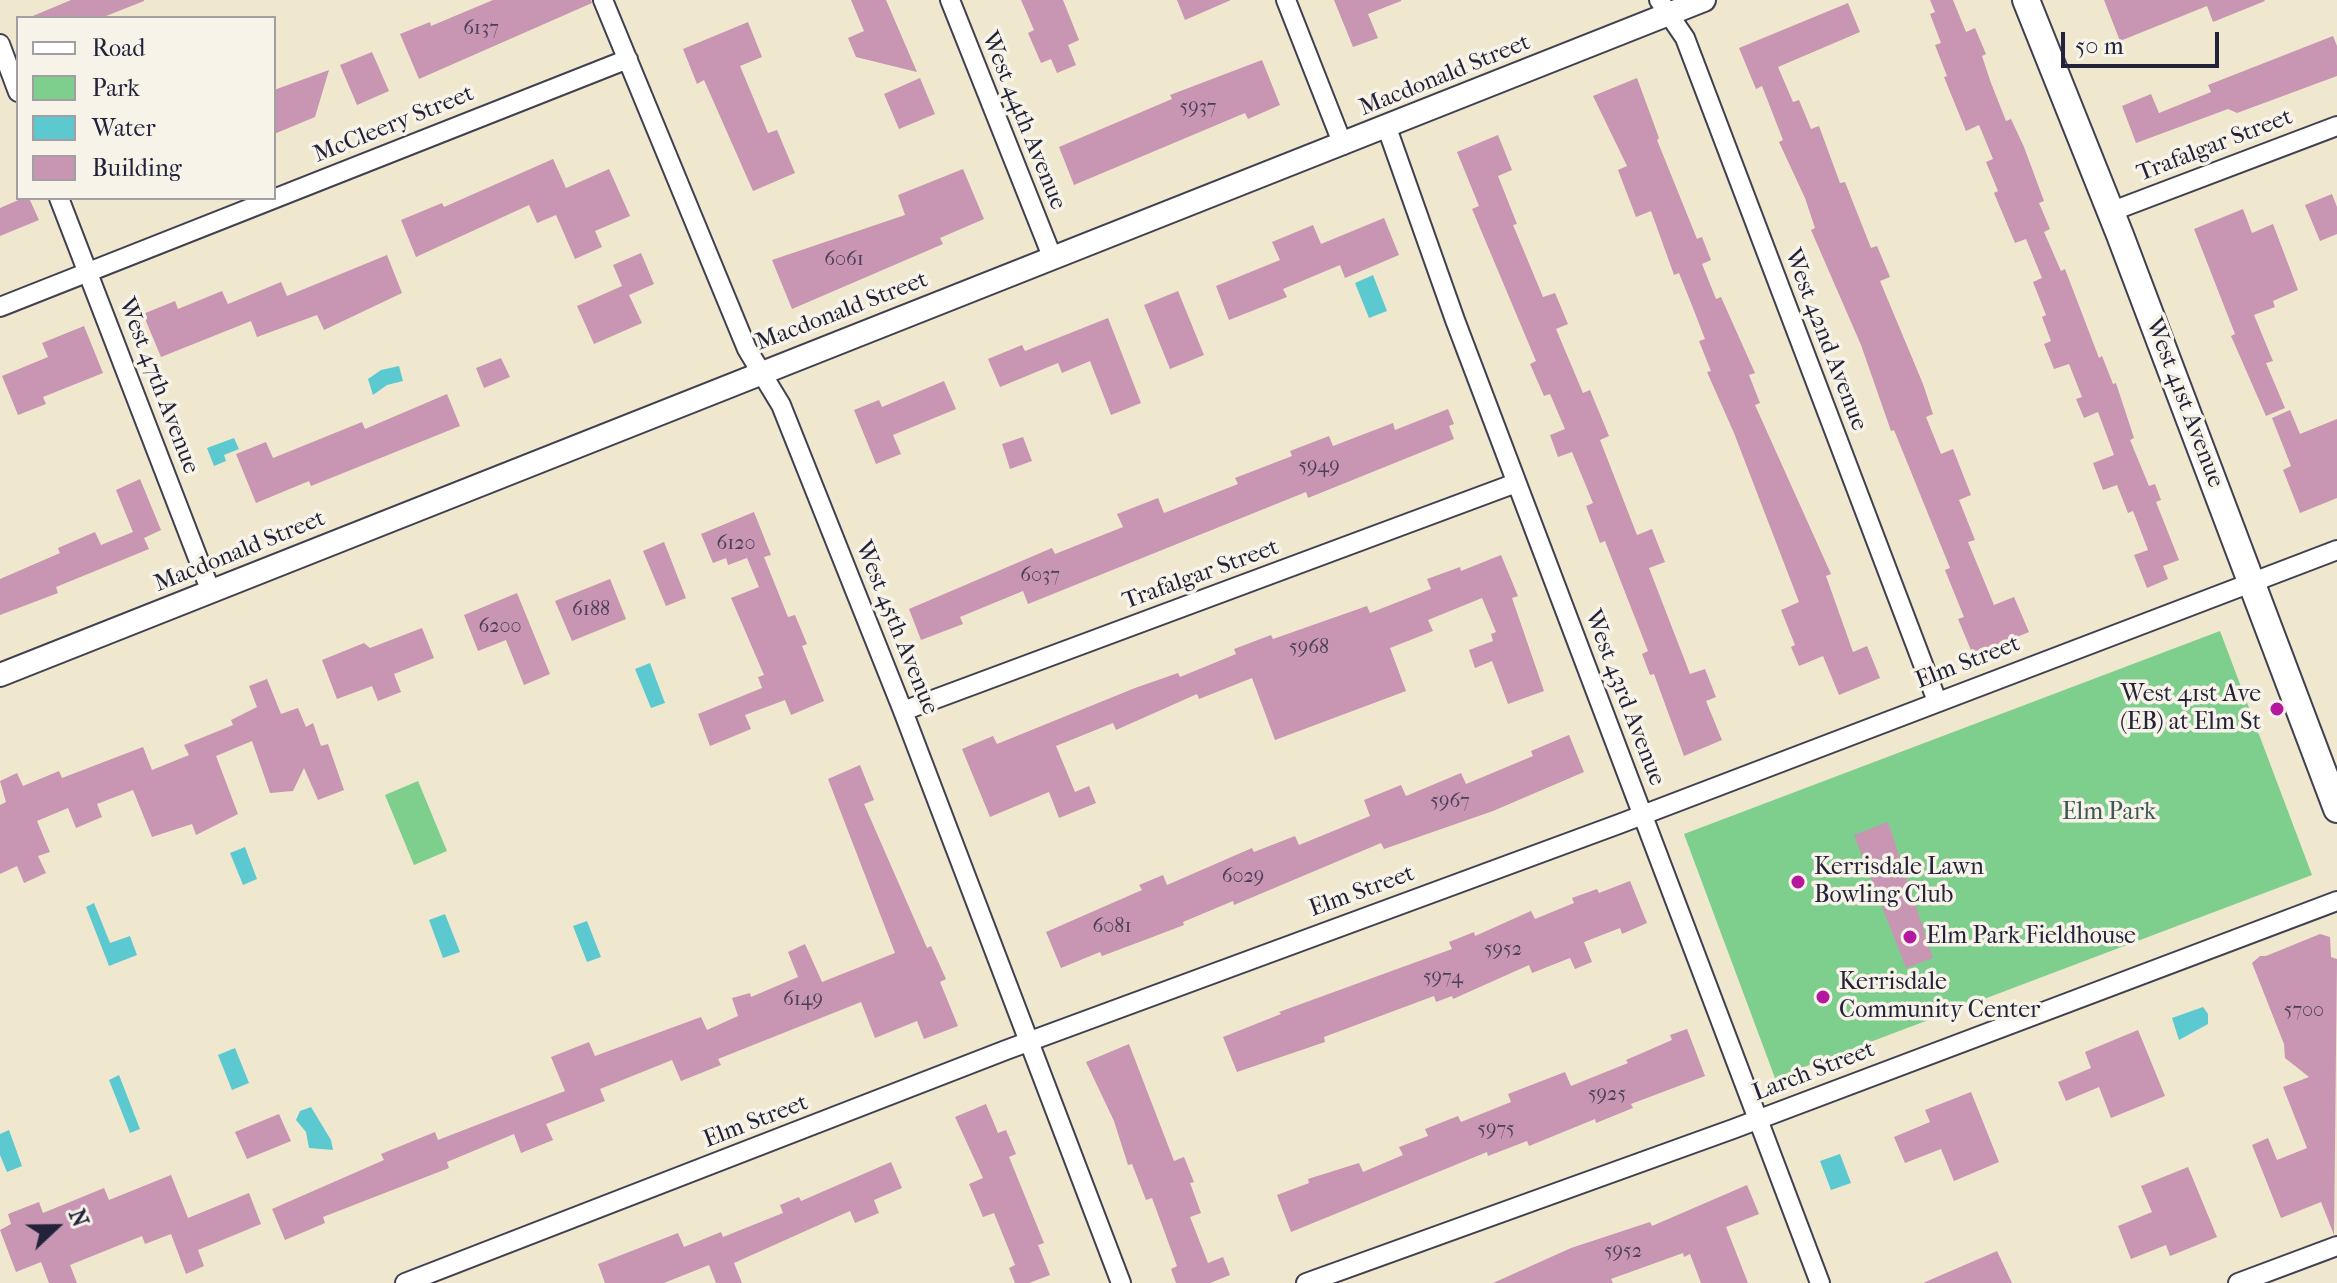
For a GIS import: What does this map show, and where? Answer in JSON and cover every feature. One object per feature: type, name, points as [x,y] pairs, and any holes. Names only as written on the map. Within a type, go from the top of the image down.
[{"type":"main road","name":"West 41st Avenue","points":[[2026,0],[2253,582],[2337,809]]},
{"type":"street","name":"West 45th Avenue","points":[[603,0],[747,349],[777,394],[903,711],[1121,1283]]},
{"type":"street","name":"West 44th Avenue","points":[[950,0],[1053,259]]},
{"type":"street","points":[[1286,0],[1343,145]]},
{"type":"street","name":"Macdonald Street","points":[[0,675],[761,371],[1387,128],[1664,7],[1704,0]]},
{"type":"street","name":"West 42nd Avenue","points":[[1664,7],[1685,38],[1937,701]]},
{"type":"street","points":[[0,44],[16,87]]},
{"type":"street","name":"McCleery Street","points":[[276,198],[628,59]]},
{"type":"street","name":"Trafalgar Street","points":[[2110,212],[2337,126]]},
{"type":"street","name":"West 43rd Avenue","points":[[1387,128],[1516,483],[1820,1283]]},
{"type":"street","name":"West 47th Avenue","points":[[60,200],[211,592]]},
{"type":"street","name":"McCleery Street","points":[[0,307],[271,200]]},
{"type":"street","name":"Trafalgar Street","points":[[903,711],[1516,483]]},
{"type":"street","name":"Elm Street","points":[[412,1282],[1030,1041],[1642,815],[2337,550]]},
{"type":"street","name":"Larch Street","points":[[1306,1283],[1759,1119],[2337,901]]},
{"type":"street","points":[[2238,1283],[2337,1246]]},
{"type":"green space","name":"Elm Park","points":[[2220,631],[2312,875],[1775,1078],[1684,834]]},
{"type":"green space","points":[[418,781],[447,851],[414,865],[385,795]]},
{"type":"water","points":[[1373,275],[1387,311],[1369,318],[1355,283]]},
{"type":"water","points":[[399,366],[403,381],[387,385],[373,395],[368,379],[381,370]]},
{"type":"water","points":[[234,438],[239,449],[224,455],[226,461],[214,466],[207,448]]},
{"type":"water","points":[[650,663],[665,703],[651,708],[635,669]]},
{"type":"water","points":[[245,847],[257,879],[243,885],[230,853]]},
{"type":"water","points":[[94,903],[110,943],[130,936],[137,955],[109,966],[86,907]]},
{"type":"water","points":[[445,914],[460,952],[443,958],[429,920]]},
{"type":"water","points":[[587,921],[601,957],[587,962],[573,926]]},
{"type":"water","points":[[2203,1007],[2208,1014],[2208,1024],[2179,1040],[2172,1018]]},
{"type":"water","points":[[235,1048],[249,1083],[232,1090],[218,1055]]},
{"type":"water","points":[[119,1075],[140,1129],[130,1133],[109,1080]]},
{"type":"water","points":[[311,1107],[331,1140],[333,1150],[309,1148],[306,1132],[296,1120],[300,1111]]},
{"type":"water","points":[[9,1130],[22,1166],[7,1172],[0,1155],[0,1134]]},
{"type":"water","points":[[1840,1154],[1851,1183],[1831,1190],[1820,1161]]},
{"type":"building","points":[[71,0],[144,0],[106,16],[33,16]]},
{"type":"building","points":[[493,0],[591,0],[592,3],[419,79],[400,34],[430,22],[431,26]]},
{"type":"building","points":[[851,0],[886,0],[917,72],[856,57],[848,38],[864,31]]},
{"type":"building","points":[[1021,0],[1063,0],[1079,40],[1068,45],[1076,65],[1057,73],[1051,59],[1041,63],[1028,33],[1034,30]]},
{"type":"building","points":[[1177,0],[1231,0],[1185,20]]},
{"type":"building","points":[[1334,0],[1401,1],[1368,14],[1378,38],[1353,47]]},
{"type":"building","points":[[1930,0],[1953,0],[1966,32],[1975,28],[2006,121],[2011,119],[2044,201],[2039,203],[2050,229],[2044,232],[2061,271],[2065,269],[2099,358],[2102,356],[2113,384],[2116,383],[2134,438],[2130,440],[2149,486],[2155,484],[2161,500],[2156,502],[2179,560],[2163,566],[2168,579],[2147,588],[2134,555],[2148,550],[2133,511],[2128,513],[2117,485],[2103,490],[2093,463],[2114,455],[2098,412],[2084,418],[2076,399],[2082,397],[2069,364],[2054,369],[2044,344],[2051,341],[2042,317],[2046,315],[2033,282],[2042,278],[2026,239],[2015,243],[1994,193],[1998,191],[1986,162],[1993,159],[1979,125],[1966,131],[1944,77],[1947,76],[1935,45],[1941,43],[1930,14],[1935,12]]},
{"type":"building","points":[[2104,0],[2265,1],[2213,22],[2207,6],[2120,41]]},
{"type":"building","points":[[1848,3],[1860,32],[1778,67],[1793,102],[1799,100],[1811,129],[1819,126],[1840,183],[1845,182],[1871,248],[1877,246],[1890,277],[1880,281],[1923,384],[1933,414],[1926,417],[1941,454],[1953,449],[1971,495],[1959,500],[1975,540],[1968,542],[1994,605],[2014,597],[2029,632],[1973,655],[1958,619],[1964,617],[1945,570],[1950,568],[1894,430],[1891,431],[1861,345],[1811,230],[1815,228],[1805,198],[1779,142],[1783,140],[1762,86],[1756,89],[1739,48]]},
{"type":"building","points":[[748,22],[762,57],[740,66],[768,133],[777,130],[795,173],[753,191],[704,80],[697,84],[683,49]]},
{"type":"building","points":[[2333,36],[2337,46],[2337,76],[2237,113],[2228,109],[2136,143],[2122,106],[2151,94],[2159,113],[2211,92],[2208,85]]},
{"type":"building","points":[[372,52],[389,91],[357,105],[340,65]]},
{"type":"building","points":[[1262,60],[1280,105],[1248,119],[1245,113],[1074,185],[1059,147],[1172,99],[1170,95]]},
{"type":"building","points":[[329,70],[315,117],[276,133],[276,89]]},
{"type":"building","points":[[920,78],[935,114],[899,129],[884,94]]},
{"type":"building","points":[[1637,78],[1659,138],[1657,140],[1697,239],[1702,237],[1711,260],[1702,264],[1716,299],[1721,297],[1755,373],[1749,375],[1760,403],[1755,405],[1831,574],[1826,576],[1853,652],[1867,646],[1880,678],[1839,695],[1823,656],[1799,666],[1791,647],[1795,645],[1781,610],[1799,602],[1734,433],[1707,372],[1711,371],[1699,341],[1705,339],[1679,273],[1674,275],[1651,211],[1636,217],[1618,170],[1627,166],[1593,96]]},
{"type":"building","points":[[1498,135],[1512,170],[1498,176],[1517,224],[1513,225],[1543,297],[1555,293],[1568,324],[1556,329],[1583,393],[1590,390],[1609,436],[1600,440],[1637,535],[1652,529],[1665,562],[1649,568],[1690,674],[1705,669],[1716,697],[1706,701],[1722,740],[1684,756],[1654,674],[1650,675],[1642,654],[1648,651],[1605,541],[1600,543],[1586,506],[1593,503],[1572,452],[1558,457],[1550,435],[1565,429],[1550,394],[1544,396],[1530,364],[1536,361],[1472,209],[1479,206],[1457,152]]},
{"type":"building","points":[[553,159],[566,188],[609,169],[630,216],[595,231],[602,247],[575,259],[556,215],[537,223],[529,205],[416,257],[401,220],[442,203],[444,207]]},
{"type":"building","points":[[963,169],[984,219],[940,238],[943,244],[792,309],[772,260],[905,215],[898,195]]},
{"type":"building","points":[[2332,194],[2337,207],[2337,234],[2320,241],[2305,205]]},
{"type":"building","points":[[18,200],[30,200],[39,220],[0,236],[0,208]]},
{"type":"building","points":[[2243,209],[2252,233],[2273,224],[2298,290],[2273,301],[2275,307],[2254,315],[2273,361],[2266,363],[2285,408],[2266,416],[2231,336],[2235,334],[2194,229]]},
{"type":"building","points":[[1384,218],[1399,255],[1345,278],[1340,265],[1283,289],[1287,297],[1229,320],[1216,286],[1280,260],[1272,242],[1313,225],[1321,244]]},
{"type":"building","points":[[641,253],[654,284],[629,295],[642,323],[594,344],[577,306],[622,286],[613,265]]},
{"type":"building","points":[[387,255],[402,293],[324,330],[317,315],[257,337],[251,321],[161,357],[143,314],[175,301],[178,309],[222,291],[228,304],[281,282],[287,296]]},
{"type":"building","points":[[1178,291],[1204,355],[1170,369],[1144,305]]},
{"type":"building","points":[[1108,318],[1141,403],[1111,415],[1090,361],[1062,373],[1058,363],[1000,387],[988,359],[1022,345],[1025,351]]},
{"type":"building","points":[[84,326],[103,373],[43,397],[46,404],[18,415],[2,376],[48,357],[42,343]]},
{"type":"building","points":[[501,358],[510,377],[484,388],[476,368]]},
{"type":"building","points":[[944,381],[956,409],[893,435],[901,454],[876,464],[854,410],[879,400],[882,407]]},
{"type":"building","points":[[447,394],[460,426],[311,486],[309,481],[256,503],[236,454],[266,442],[273,458],[362,422],[365,429]]},
{"type":"building","points":[[1448,409],[1454,424],[1449,426],[1454,439],[1308,498],[1306,492],[1028,604],[1023,591],[960,617],[963,624],[921,640],[909,609],[1052,548],[1055,554],[1123,527],[1117,514],[1158,498],[1164,513],[1238,484],[1235,478],[1292,456],[1290,451],[1329,436],[1333,446],[1393,423],[1395,430]]},
{"type":"building","points":[[2290,410],[2300,434],[2337,419],[2337,498],[2300,513],[2283,470],[2291,466],[2272,418]]},
{"type":"building","points":[[1023,437],[1032,461],[1010,469],[1002,444]]},
{"type":"building","points":[[140,479],[161,530],[144,538],[149,549],[56,587],[58,593],[0,615],[0,579],[60,553],[58,548],[95,532],[101,545],[133,532],[116,490]]},
{"type":"building","points":[[754,512],[771,555],[764,557],[788,617],[795,615],[807,644],[802,646],[824,701],[791,715],[785,700],[745,715],[751,729],[710,746],[698,714],[762,688],[758,677],[764,675],[731,598],[759,587],[747,558],[728,565],[726,558],[713,563],[701,534]]},
{"type":"building","points":[[664,542],[686,598],[666,606],[643,551]]},
{"type":"building","points":[[1501,555],[1518,596],[1512,598],[1544,691],[1508,704],[1492,661],[1475,668],[1469,650],[1493,641],[1491,634],[1496,632],[1482,598],[1428,620],[1433,631],[1390,648],[1406,691],[1275,740],[1252,678],[1199,699],[1197,694],[1116,730],[1113,723],[1056,746],[1075,792],[1089,786],[1096,803],[1059,818],[1049,792],[990,817],[962,749],[993,736],[997,744],[1135,688],[1178,673],[1180,677],[1236,654],[1234,649],[1271,635],[1273,639],[1367,606],[1370,613],[1431,589],[1427,579],[1460,567],[1461,571]]},
{"type":"building","points":[[610,579],[626,619],[572,641],[555,601]]},
{"type":"building","points":[[517,593],[550,674],[524,685],[506,640],[478,651],[464,615]]},
{"type":"building","points":[[422,628],[434,658],[394,674],[401,692],[378,701],[372,686],[337,699],[322,660],[364,643],[370,648]]},
{"type":"building","points":[[267,679],[281,714],[298,708],[306,727],[313,723],[321,746],[328,744],[344,790],[318,800],[304,768],[293,791],[270,793],[252,741],[216,756],[238,814],[196,835],[192,824],[152,837],[133,790],[97,804],[102,817],[76,828],[68,808],[37,821],[50,852],[38,856],[46,873],[24,883],[17,866],[0,874],[0,805],[6,802],[0,781],[17,773],[23,786],[59,771],[62,778],[143,747],[152,770],[189,755],[184,745],[233,725],[231,720],[257,707],[249,686]]},
{"type":"building","points":[[1569,735],[1584,772],[1493,811],[1384,849],[1381,843],[1234,905],[1233,901],[1183,922],[1184,925],[1061,968],[1046,932],[1142,890],[1139,885],[1163,875],[1167,885],[1252,848],[1254,852],[1295,836],[1299,845],[1370,816],[1364,800],[1401,785],[1406,796],[1461,773],[1466,784],[1533,756],[1531,751]]},
{"type":"building","points":[[860,765],[874,800],[864,804],[927,948],[931,946],[946,979],[940,982],[958,1026],[924,1039],[917,1021],[875,1038],[861,1002],[718,1059],[721,1065],[681,1081],[672,1060],[600,1089],[605,1101],[546,1124],[553,1140],[521,1153],[514,1134],[447,1162],[449,1168],[323,1217],[325,1223],[285,1240],[272,1209],[384,1160],[381,1154],[435,1132],[438,1140],[565,1091],[551,1057],[589,1042],[595,1056],[701,1017],[707,1030],[738,1016],[732,998],[750,993],[751,997],[798,977],[788,952],[805,944],[822,982],[895,953],[828,779]]},
{"type":"building","points":[[1888,822],[1933,958],[1906,968],[1854,835]]},
{"type":"building","points":[[1630,881],[1647,923],[1622,934],[1620,928],[1584,942],[1592,962],[1575,969],[1570,958],[1532,973],[1529,965],[1453,999],[1452,996],[1436,1002],[1434,996],[1324,1037],[1325,1042],[1237,1072],[1223,1037],[1281,1014],[1279,1012],[1452,949],[1449,942],[1474,932],[1475,936],[1531,911],[1535,919],[1574,903],[1572,898],[1597,889],[1599,893]]},
{"type":"building","points":[[2320,934],[2330,937],[2331,957],[2337,959],[2334,1235],[2321,1202],[2281,1218],[2252,1145],[2268,1138],[2277,1160],[2307,1148],[2283,1087],[2309,1077],[2285,1058],[2284,1044],[2252,963],[2260,956]]},
{"type":"building","points":[[1687,1029],[1705,1076],[1631,1104],[1633,1108],[1596,1123],[1595,1119],[1529,1146],[1527,1141],[1488,1156],[1487,1152],[1291,1232],[1277,1195],[1309,1183],[1308,1179],[1359,1163],[1363,1172],[1403,1155],[1399,1147],[1428,1136],[1425,1129],[1458,1116],[1461,1122],[1511,1102],[1508,1094],[1565,1072],[1571,1086],[1628,1063],[1626,1060],[1672,1040],[1670,1035]]},
{"type":"building","points":[[2138,1030],[2165,1096],[2111,1118],[2099,1087],[2066,1101],[2058,1082],[2091,1068],[2085,1052]]},
{"type":"building","points":[[1129,1044],[1174,1161],[1184,1157],[1194,1182],[1190,1183],[1201,1213],[1190,1217],[1208,1263],[1223,1257],[1230,1275],[1210,1283],[1176,1283],[1171,1269],[1177,1266],[1152,1198],[1146,1200],[1132,1164],[1128,1165],[1114,1121],[1086,1062]]},
{"type":"building","points":[[1971,1092],[1999,1162],[1954,1181],[1941,1149],[1905,1163],[1894,1137],[1930,1122],[1925,1110]]},
{"type":"building","points":[[986,1104],[998,1133],[1006,1130],[1016,1154],[1009,1157],[1044,1243],[1038,1245],[1050,1275],[1029,1283],[1015,1283],[1009,1268],[1015,1265],[994,1213],[983,1217],[969,1184],[983,1178],[955,1117]]},
{"type":"building","points":[[279,1114],[291,1141],[247,1159],[235,1132]]},
{"type":"building","points":[[891,1162],[902,1188],[874,1200],[879,1213],[855,1223],[850,1211],[734,1263],[742,1283],[716,1283],[709,1265],[664,1283],[605,1283],[598,1264],[678,1233],[684,1247],[721,1232],[723,1237],[783,1213],[780,1205],[799,1197],[801,1201]]},
{"type":"building","points":[[2188,1167],[2217,1237],[2170,1256],[2166,1245],[2131,1259],[2118,1226],[2152,1212],[2141,1186]]},
{"type":"building","points":[[171,1175],[188,1218],[249,1193],[261,1224],[198,1250],[204,1266],[186,1274],[171,1234],[145,1244],[142,1236],[70,1265],[77,1283],[49,1283],[41,1262],[16,1272],[0,1230],[11,1224],[8,1214],[39,1202],[43,1213],[104,1188],[109,1200]]},
{"type":"building","points":[[1747,1185],[1759,1214],[1726,1227],[1748,1283],[1701,1283],[1690,1254],[1684,1257],[1683,1253],[1611,1279],[1613,1283],[1493,1283],[1571,1248],[1650,1222],[1652,1226]]},
{"type":"building","points":[[1997,1251],[2012,1283],[1923,1283]]},
{"type":"place","name":"West 41st Ave (EB) at Elm St","points":[[2277,709]]},
{"type":"place","name":"Kerrisdale Lawn Bowling Club","points":[[1798,882]]},
{"type":"place","name":"Elm Park Fieldhouse","points":[[1910,937]]},
{"type":"place","name":"Kerrisdale Community Center","points":[[1823,997]]}]
